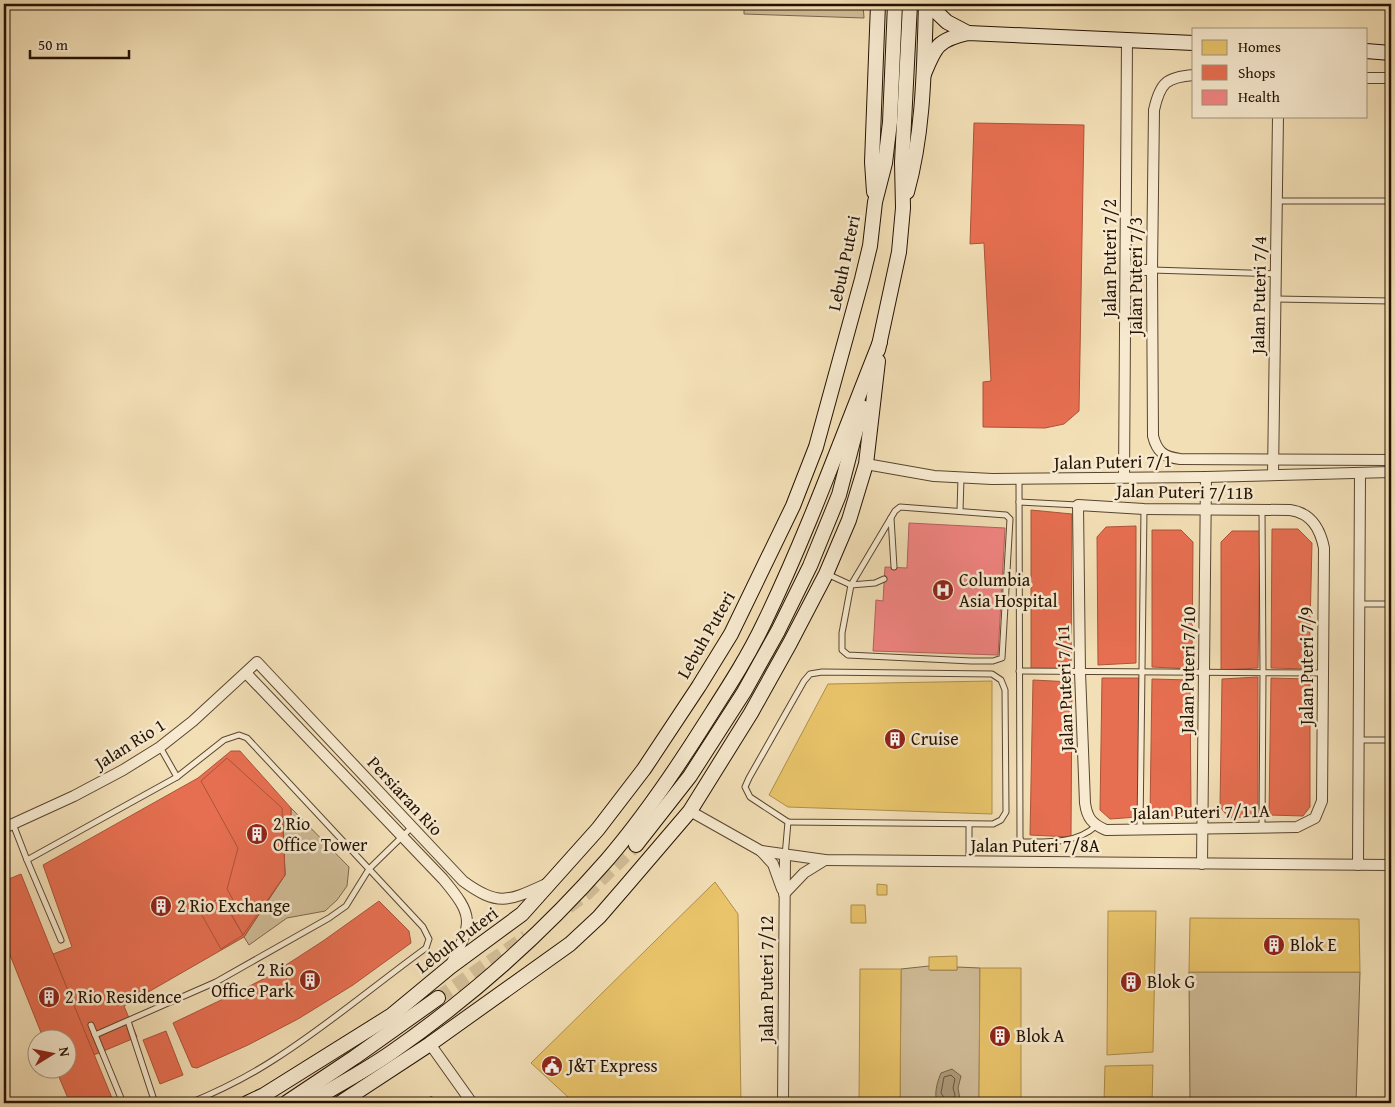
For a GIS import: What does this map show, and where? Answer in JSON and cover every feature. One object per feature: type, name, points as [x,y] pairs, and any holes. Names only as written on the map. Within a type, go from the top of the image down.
[{"type":"main road","points":[[875,202],[872,162],[878,4]]},
{"type":"main road","name":"Lebuh Puteri","points":[[248,1103],[392,1015],[450,967],[522,914],[598,829],[644,769],[731,634],[765,566],[816,447],[862,279],[870,246],[875,202],[885,163],[890,122],[895,4]]},
{"type":"main road","points":[[904,208],[902,162],[910,35],[910,4]]},
{"type":"main road","points":[[927,4],[947,22],[968,33]]},
{"type":"main road","points":[[636,845],[690,776],[744,692],[778,631],[806,574],[839,495],[880,342],[898,252],[904,208],[916,161],[924,74],[927,4]]},
{"type":"main road","points":[[924,74],[933,52],[940,44],[946,40],[968,33],[1192,43]]},
{"type":"main road","points":[[1368,51],[1391,52]]},
{"type":"main road","points":[[342,1103],[430,1044],[570,944],[619,895],[690,811],[751,713],[826,574],[849,520],[866,464],[880,342]]},
{"type":"main road","points":[[308,1103],[390,1054],[486,979],[523,947],[607,859],[651,802],[730,685],[763,625],[796,555],[880,342]]},
{"type":"main road","name":"Lebuh Puteri","points":[[286,1103],[438,998]]},
{"type":"main road","points":[[323,1103],[402,1052],[421,1031]]},
{"type":"street","name":"Jalan Puteri 7/2","points":[[1124,478],[1127,40]]},
{"type":"street","name":"Jalan Puteri 7/3","points":[[1192,74],[1168,79],[1161,87],[1154,110],[1152,270],[1153,436],[1155,446],[1161,454],[1170,458],[1274,459]]},
{"type":"street","points":[[1368,78],[1391,78]]},
{"type":"street","name":"Jalan Puteri 7/4","points":[[1274,475],[1278,118]]},
{"type":"street","points":[[1126,270],[1152,270]]},
{"type":"street","points":[[1274,459],[1391,460]]},
{"type":"street","name":"Jalan Puteri 7/1","points":[[866,464],[934,476],[1019,479],[1206,477],[1391,472]]},
{"type":"street","points":[[1358,865],[1360,473]]},
{"type":"street","name":"Jalan Puteri 7/10","points":[[1202,864],[1206,477]]},
{"type":"street","name":"Jalan Puteri 7/11B","points":[[1078,505],[1144,509],[1290,510]]},
{"type":"street","name":"Jalan Puteri 7/11","points":[[1078,505],[1080,672],[1085,803],[1091,821],[1101,828]]},
{"type":"street","name":"Jalan Puteri 7/9","points":[[1290,510],[1299,511],[1306,515],[1318,529],[1324,548],[1322,801],[1315,818],[1297,827]]},
{"type":"street","name":"Persiaran Rio","points":[[258,662],[463,881],[490,898],[518,897],[550,882]]},
{"type":"street","name":"Jalan Rio 1","points":[[8,826],[74,796],[123,770],[160,747],[193,721],[258,662]]},
{"type":"street","name":"Persiaran Rio","points":[[246,673],[443,878],[457,896],[465,908],[468,923],[466,936],[450,967]]},
{"type":"street","name":"Jalan Puteri 7/8A","points":[[690,811],[761,851],[785,856],[825,860],[1391,865]]},
{"type":"street","name":"Jalan Puteri 7/11A","points":[[1101,828],[1297,827]]},
{"type":"street","points":[[1391,846],[1391,865]]},
{"type":"street","points":[[761,851],[773,864],[784,894],[804,873],[825,860]]},
{"type":"street","name":"Jalan Puteri 7/12","points":[[783,1103],[785,856]]},
{"type":"street","points":[[430,1044],[472,1103]]},
{"type":"lane","points":[[1277,201],[1391,201]]},
{"type":"lane","points":[[1152,270],[1276,274]]},
{"type":"lane","points":[[1276,300],[1391,301]]},
{"type":"lane","points":[[960,511],[962,478]]},
{"type":"lane","points":[[1019,479],[1020,838],[1022,842],[1074,839],[1101,828]]},
{"type":"lane","points":[[1019,502],[1078,505]]},
{"type":"lane","points":[[900,507],[1006,515],[1010,518],[1002,658],[993,661],[971,661],[848,655],[842,650],[841,644],[851,585],[891,518],[900,507]]},
{"type":"lane","points":[[1140,829],[1144,509]]},
{"type":"lane","points":[[1262,510],[1262,827]]},
{"type":"lane","points":[[891,518],[894,567]]},
{"type":"lane","points":[[826,574],[851,585],[876,583],[884,579]]},
{"type":"lane","points":[[1359,604],[1391,604]]},
{"type":"lane","points":[[822,672],[992,674],[1001,680],[1005,690],[1006,812],[1001,820],[993,824],[788,822],[750,797],[744,787],[804,681],[810,674],[822,672]]},
{"type":"lane","points":[[1019,672],[1323,673]]},
{"type":"lane","points":[[27,860],[177,777],[224,740],[239,736],[247,738],[423,927],[429,939],[426,948],[316,1031],[274,1060],[190,1103]]},
{"type":"lane","points":[[1358,740],[1391,740]]},
{"type":"lane","points":[[160,747],[177,777]]},
{"type":"lane","points":[[785,856],[788,822]]},
{"type":"lane","points":[[969,824],[969,862]]},
{"type":"lane","points":[[8,826],[27,860],[61,940]]},
{"type":"lane","points":[[95,1035],[216,982],[329,918],[346,906],[369,869],[412,827]]},
{"type":"lane","points":[[128,1021],[155,1103]]},
{"type":"lane","points":[[92,1025],[123,1103]]},
{"type":"shaded area","points":[[744,4],[863,4],[864,18],[744,14]]},
{"type":"shaded area","points":[[291,808],[349,867],[347,886],[337,900],[325,911],[287,918],[249,945],[244,937],[285,875],[283,820],[291,815]]},
{"type":"shaded area","points":[[929,966],[930,970],[957,970],[957,967],[980,968],[979,1103],[900,1103],[901,969]]},
{"type":"shaded area","points":[[1189,972],[1360,972],[1356,1103],[1190,1103]]},
{"type":"water","points":[[952,1069],[961,1076],[958,1088],[960,1099],[948,1103],[936,1097],[936,1091],[941,1073]]},
{"type":"building: Homes","name":"Cruise","points":[[992,681],[992,814],[788,807],[769,795],[828,684]]},
{"type":"building: Homes","points":[[715,882],[738,914],[741,1103],[569,1103],[568,1097],[531,1063]]},
{"type":"building: Homes","points":[[877,884],[887,885],[887,895],[877,895]]},
{"type":"building: Homes","points":[[851,905],[865,905],[866,923],[851,923]]},
{"type":"building: Homes","name":"Blok G","points":[[1108,911],[1156,911],[1153,1052],[1107,1055]]},
{"type":"building: Homes","name":"Blok E","points":[[1190,918],[1359,919],[1360,972],[1189,972]]},
{"type":"building: Homes","points":[[957,956],[957,970],[929,970],[929,957]]},
{"type":"building: Homes","name":"Blok A","points":[[980,968],[1021,968],[1021,1103],[979,1103]]},
{"type":"building: Homes","points":[[860,969],[901,969],[900,1103],[859,1103]]},
{"type":"building: Homes","points":[[1153,1065],[1152,1103],[1104,1103],[1105,1066]]},
{"type":"building: Shops","points":[[974,123],[1084,125],[1079,411],[1064,424],[1045,428],[983,427],[983,382],[991,381],[984,243],[970,244]]},
{"type":"building: Shops","points":[[1031,510],[1072,514],[1071,671],[1031,669]]},
{"type":"building: Shops","points":[[1136,526],[1136,663],[1098,665],[1097,537],[1106,527]]},
{"type":"building: Shops","points":[[1272,529],[1298,529],[1312,543],[1309,669],[1271,668]]},
{"type":"building: Shops","points":[[1152,530],[1181,530],[1193,542],[1192,669],[1152,667]]},
{"type":"building: Shops","points":[[1232,531],[1260,531],[1258,668],[1221,670],[1221,542]]},
{"type":"building: Shops","points":[[1387,619],[1391,619],[1391,643],[1387,643]]},
{"type":"building: Shops","points":[[1258,677],[1258,816],[1229,818],[1220,807],[1222,679]]},
{"type":"building: Shops","points":[[1102,678],[1139,678],[1138,817],[1110,819],[1100,810]]},
{"type":"building: Shops","points":[[1271,678],[1310,679],[1310,807],[1303,816],[1269,815]]},
{"type":"building: Shops","points":[[1152,679],[1190,680],[1191,808],[1181,817],[1150,815]]},
{"type":"building: Shops","points":[[1033,680],[1072,682],[1071,837],[1030,835]]},
{"type":"building: Shops","name":"2 Rio Exchange","points":[[231,751],[240,751],[291,808],[291,815],[283,820],[285,875],[244,937],[124,1006],[137,1037],[94,1055],[53,954],[72,947],[43,865],[198,778]]},
{"type":"building: Shops","name":"2 Rio Office Tower","points":[[227,758],[282,808],[285,875],[243,935],[229,910],[236,905],[227,889],[238,848],[201,781]]},
{"type":"building: Shops","name":"2 Rio Residence","points":[[21,874],[114,1103],[70,1103],[60,1080],[78,1080],[78,1030],[40,1030],[4,940],[4,881]]},
{"type":"building: Shops","points":[[221,897],[243,935],[221,949],[199,910]]},
{"type":"building: Shops","name":"2 Rio Office Park","points":[[379,901],[409,931],[411,943],[353,985],[298,1019],[248,1045],[197,1068],[192,1067],[173,1023],[269,976],[323,941]]},
{"type":"building: Shops","points":[[166,1031],[183,1075],[160,1084],[143,1040]]},
{"type":"building: Health","name":"Columbia Asia Hospital","points":[[909,523],[1005,528],[998,655],[873,651],[876,600],[883,601],[885,567],[907,568]]},
{"type":"waterway","points":[[431,1098],[435,1103]]},
{"type":"tunnel","points":[[568,907],[587,893],[636,845]]},
{"type":"tunnel","points":[[438,998],[526,937]]},
{"type":"place","name":"Columbia Asia Hospital","points":[[943,590]]},
{"type":"place","name":"Cruise","points":[[895,739]]},
{"type":"place","name":"2 Rio Office Tower","points":[[257,834]]},
{"type":"place","name":"2 Rio Exchange","points":[[161,906]]},
{"type":"place","name":"Blok E","points":[[1274,945]]},
{"type":"place","name":"2 Rio Office Park","points":[[310,980]]},
{"type":"place","name":"Blok G","points":[[1131,982]]},
{"type":"place","name":"2 Rio Residence","points":[[49,997]]},
{"type":"place","name":"Blok A","points":[[1000,1036]]},
{"type":"place","name":"J&T Express","points":[[552,1066]]}]
